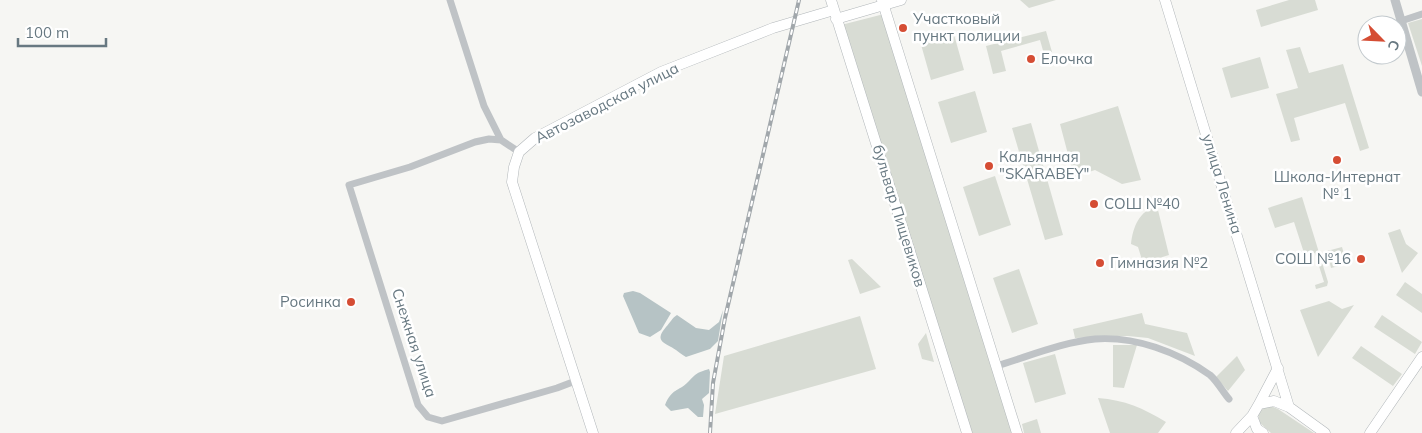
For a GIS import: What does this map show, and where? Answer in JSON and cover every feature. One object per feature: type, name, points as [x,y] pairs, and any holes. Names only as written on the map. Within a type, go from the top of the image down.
[{"type":"main road","name":"Автозаводская улица","points":[[593,433],[578,380],[512,182],[519,152],[535,138],[661,72],[780,26],[834,10],[901,0]]},
{"type":"main road","name":"улица Ленина","points":[[1165,0],[1289,407]]},
{"type":"main road","points":[[882,3],[1016,433]]},
{"type":"main road","name":"бульвар Пищевиков","points":[[834,10],[967,433]]},
{"type":"main road","points":[[1370,433],[1422,357]]},
{"type":"main road","points":[[1238,430],[1252,416],[1278,368]]},
{"type":"main road","points":[[1259,404],[1274,401],[1289,407],[1326,433]]},
{"type":"main road","points":[[1252,416],[1260,431]]},
{"type":"main road","points":[[1238,430],[1260,431]]},
{"type":"street","points":[[450,0],[484,106],[500,140],[519,152]]},
{"type":"street","points":[[1395,0],[1399,15]]},
{"type":"street","points":[[1407,19],[1422,14]]},
{"type":"street","points":[[1407,41],[1422,92]]},
{"type":"street","name":"Снежная улица","points":[[500,140],[490,139],[476,142],[410,167],[349,184],[418,404],[428,417],[442,421],[557,388],[578,380]]},
{"type":"street","points":[[996,366],[1073,342],[1095,339],[1139,342],[1177,356],[1211,376],[1228,399]]},
{"type":"shaded area","points":[[1020,0],[1056,0],[1029,8]]},
{"type":"shaded area","points":[[1289,0],[1315,0],[1318,10],[1261,27],[1256,10]]},
{"type":"shaded area","points":[[884,14],[1014,433],[971,433],[841,25]]},
{"type":"shaded area","points":[[1422,19],[1422,66],[1408,23]]},
{"type":"shaded area","points":[[953,31],[964,70],[931,80],[920,41]]},
{"type":"shaded area","points":[[1046,31],[1052,52],[1044,54],[1040,40],[1001,51],[1006,71],[993,74],[986,46]]},
{"type":"shaded area","points":[[1300,47],[1309,73],[1343,64],[1369,148],[1360,151],[1345,103],[1294,118],[1300,140],[1291,142],[1276,94],[1298,88],[1286,50]]},
{"type":"shaded area","points":[[1260,57],[1269,88],[1231,98],[1222,68]]},
{"type":"shaded area","points":[[975,91],[987,132],[951,143],[938,102]]},
{"type":"shaded area","points":[[1118,106],[1141,180],[1122,184],[1095,170],[1074,177],[1060,124]]},
{"type":"shaded area","points":[[1031,123],[1063,235],[1045,240],[1012,128]]},
{"type":"shaded area","points":[[995,176],[1011,225],[979,236],[963,187]]},
{"type":"shaded area","points":[[1302,197],[1328,282],[1327,286],[1316,289],[1315,285],[1324,282],[1315,253],[1305,256],[1294,222],[1275,228],[1268,208]]},
{"type":"shaded area","points":[[1157,206],[1169,255],[1143,263],[1138,247],[1131,244],[1133,232],[1141,216]]},
{"type":"shaded area","points":[[1400,229],[1406,244],[1418,253],[1402,273],[1388,233]]},
{"type":"shaded area","points":[[1342,247],[1347,264],[1331,268],[1327,251]]},
{"type":"shaded area","points":[[852,259],[881,287],[860,294],[848,260]]},
{"type":"shaded area","points":[[1019,269],[1038,324],[1012,333],[993,278]]},
{"type":"shaded area","points":[[1405,282],[1422,294],[1422,313],[1396,295]]},
{"type":"shaded area","points":[[633,291],[640,293],[671,313],[661,330],[650,337],[639,333],[623,296],[624,293]]},
{"type":"shaded area","points":[[1329,301],[1342,309],[1354,305],[1318,357],[1300,310]]},
{"type":"shaded area","points":[[723,310],[718,341],[710,349],[686,357],[662,342],[662,332],[677,315],[696,328],[709,330],[719,322]]},
{"type":"shaded area","points":[[1142,313],[1145,324],[1187,333],[1195,356],[1148,338],[1128,336],[1075,338],[1073,329]]},
{"type":"shaded area","points":[[1382,315],[1422,342],[1415,354],[1374,327]]},
{"type":"shaded area","points":[[860,316],[876,369],[715,414],[724,356]]},
{"type":"shaded area","points":[[926,333],[934,362],[922,359],[918,344]]},
{"type":"shaded area","points":[[1113,345],[1137,345],[1124,388],[1113,387]]},
{"type":"shaded area","points":[[1361,346],[1402,374],[1393,386],[1352,358]]},
{"type":"shaded area","points":[[1055,354],[1066,394],[1035,403],[1023,363]]},
{"type":"shaded area","points":[[1237,356],[1245,370],[1228,391],[1216,377]]},
{"type":"shaded area","points":[[709,369],[709,393],[702,399],[704,405],[703,417],[698,417],[688,408],[671,411],[665,405],[673,393],[697,374]]},
{"type":"shaded area","points":[[1098,398],[1134,406],[1166,422],[1158,433],[1110,433]]},
{"type":"shaded area","points":[[1271,406],[1314,433],[1271,433],[1260,423],[1258,414],[1261,408]]},
{"type":"shaded area","points":[[1037,419],[1041,433],[1024,433],[1022,424]]},
{"type":"railway","points":[[710,433],[713,383],[725,318],[799,0]]},
{"type":"place","name":"Участковый пункт полиции","points":[[903,28]]},
{"type":"place","name":"Елочка","points":[[1031,59]]},
{"type":"place","name":"Школа-Интернат № 1","points":[[1337,160]]},
{"type":"place","name":"Кальянная \"SKARABEY\"","points":[[989,166]]},
{"type":"place","name":"СОШ №40","points":[[1094,204]]},
{"type":"place","name":"СОШ №16","points":[[1361,259]]},
{"type":"place","name":"Гимназия №2","points":[[1100,263]]},
{"type":"place","name":"Росинка","points":[[351,302]]}]
